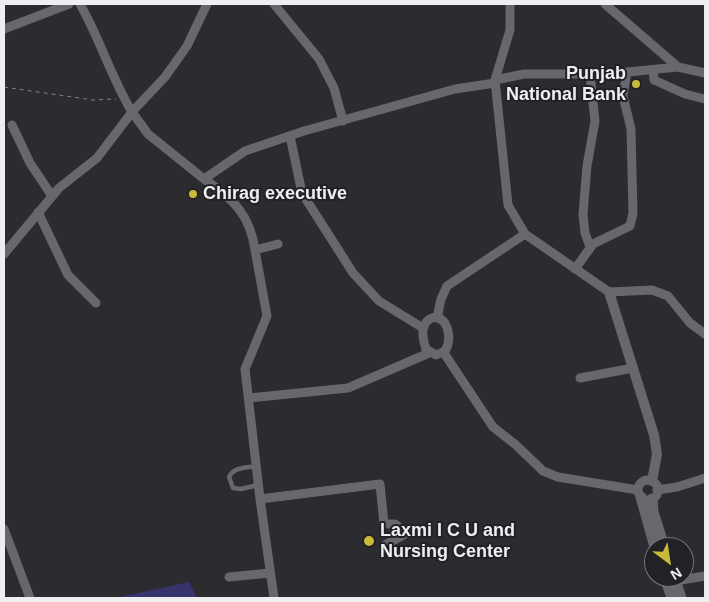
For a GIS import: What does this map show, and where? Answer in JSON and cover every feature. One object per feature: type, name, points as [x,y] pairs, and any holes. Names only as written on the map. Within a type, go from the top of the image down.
[{"type":"main road","points":[[648,491],[654,537]]},
{"type":"main road","points":[[648,491],[661,537]]},
{"type":"street","points":[[4,29],[69,4]]},
{"type":"street","points":[[80,4],[92,25],[115,84],[148,134],[229,198],[244,214],[253,236],[266,316],[245,369],[258,486],[274,598]]},
{"type":"street","points":[[6,248],[52,196],[96,158],[132,112],[165,77],[187,46],[207,4]]},
{"type":"street","points":[[274,4],[319,59],[334,88],[343,121]]},
{"type":"street","points":[[510,4],[510,30],[495,81],[508,205],[525,234],[609,292],[652,290],[668,296],[690,323],[705,334]]},
{"type":"street","points":[[605,4],[678,67]]},
{"type":"street","points":[[204,179],[245,152],[290,136],[455,89],[524,74],[590,74],[678,67],[705,73]]},
{"type":"street","points":[[653,70],[654,80],[685,94],[705,99]]},
{"type":"street","points":[[575,269],[590,247],[605,236],[630,226],[633,213],[631,129],[623,96],[627,72]]},
{"type":"street","points":[[590,74],[595,121],[586,166],[583,214],[585,233],[590,247]]},
{"type":"street","points":[[12,125],[30,163],[52,196]]},
{"type":"street","points":[[290,136],[302,193],[353,272],[379,301],[423,328]]},
{"type":"street","points":[[38,212],[68,275],[96,303]]},
{"type":"street","points":[[437,318],[441,299],[447,286],[525,234]]},
{"type":"street","points":[[255,250],[278,244]]},
{"type":"street","points":[[609,292],[654,435],[657,454],[648,491]]},
{"type":"street","points":[[429,353],[425,347],[423,328],[428,320],[437,318],[447,325],[448,344],[444,353]]},
{"type":"street","points":[[249,398],[348,388],[429,353],[436,355],[444,353]]},
{"type":"street","points":[[444,353],[493,427],[516,445],[542,471],[558,477],[648,491],[677,487],[705,478]]},
{"type":"street","points":[[580,378],[633,368]]},
{"type":"street","points":[[260,499],[380,484],[384,524],[395,524],[407,533],[385,545]]},
{"type":"street","points":[[4,529],[30,598]]},
{"type":"street","points":[[229,577],[270,573]]},
{"type":"lane","points":[[256,466],[238,469],[232,472],[230,477],[233,488],[241,489],[258,486]]},
{"type":"path","points":[[4,87],[93,100],[124,99]]},
{"type":"shaded area","points":[[189,582],[197,598],[115,598]]},
{"type":"place","name":"Punjab National Bank","points":[[636,84]]},
{"type":"place","name":"Chirag executive","points":[[193,194]]},
{"type":"place","name":"Laxmi I C U and Nursing Center","points":[[369,541]]}]
